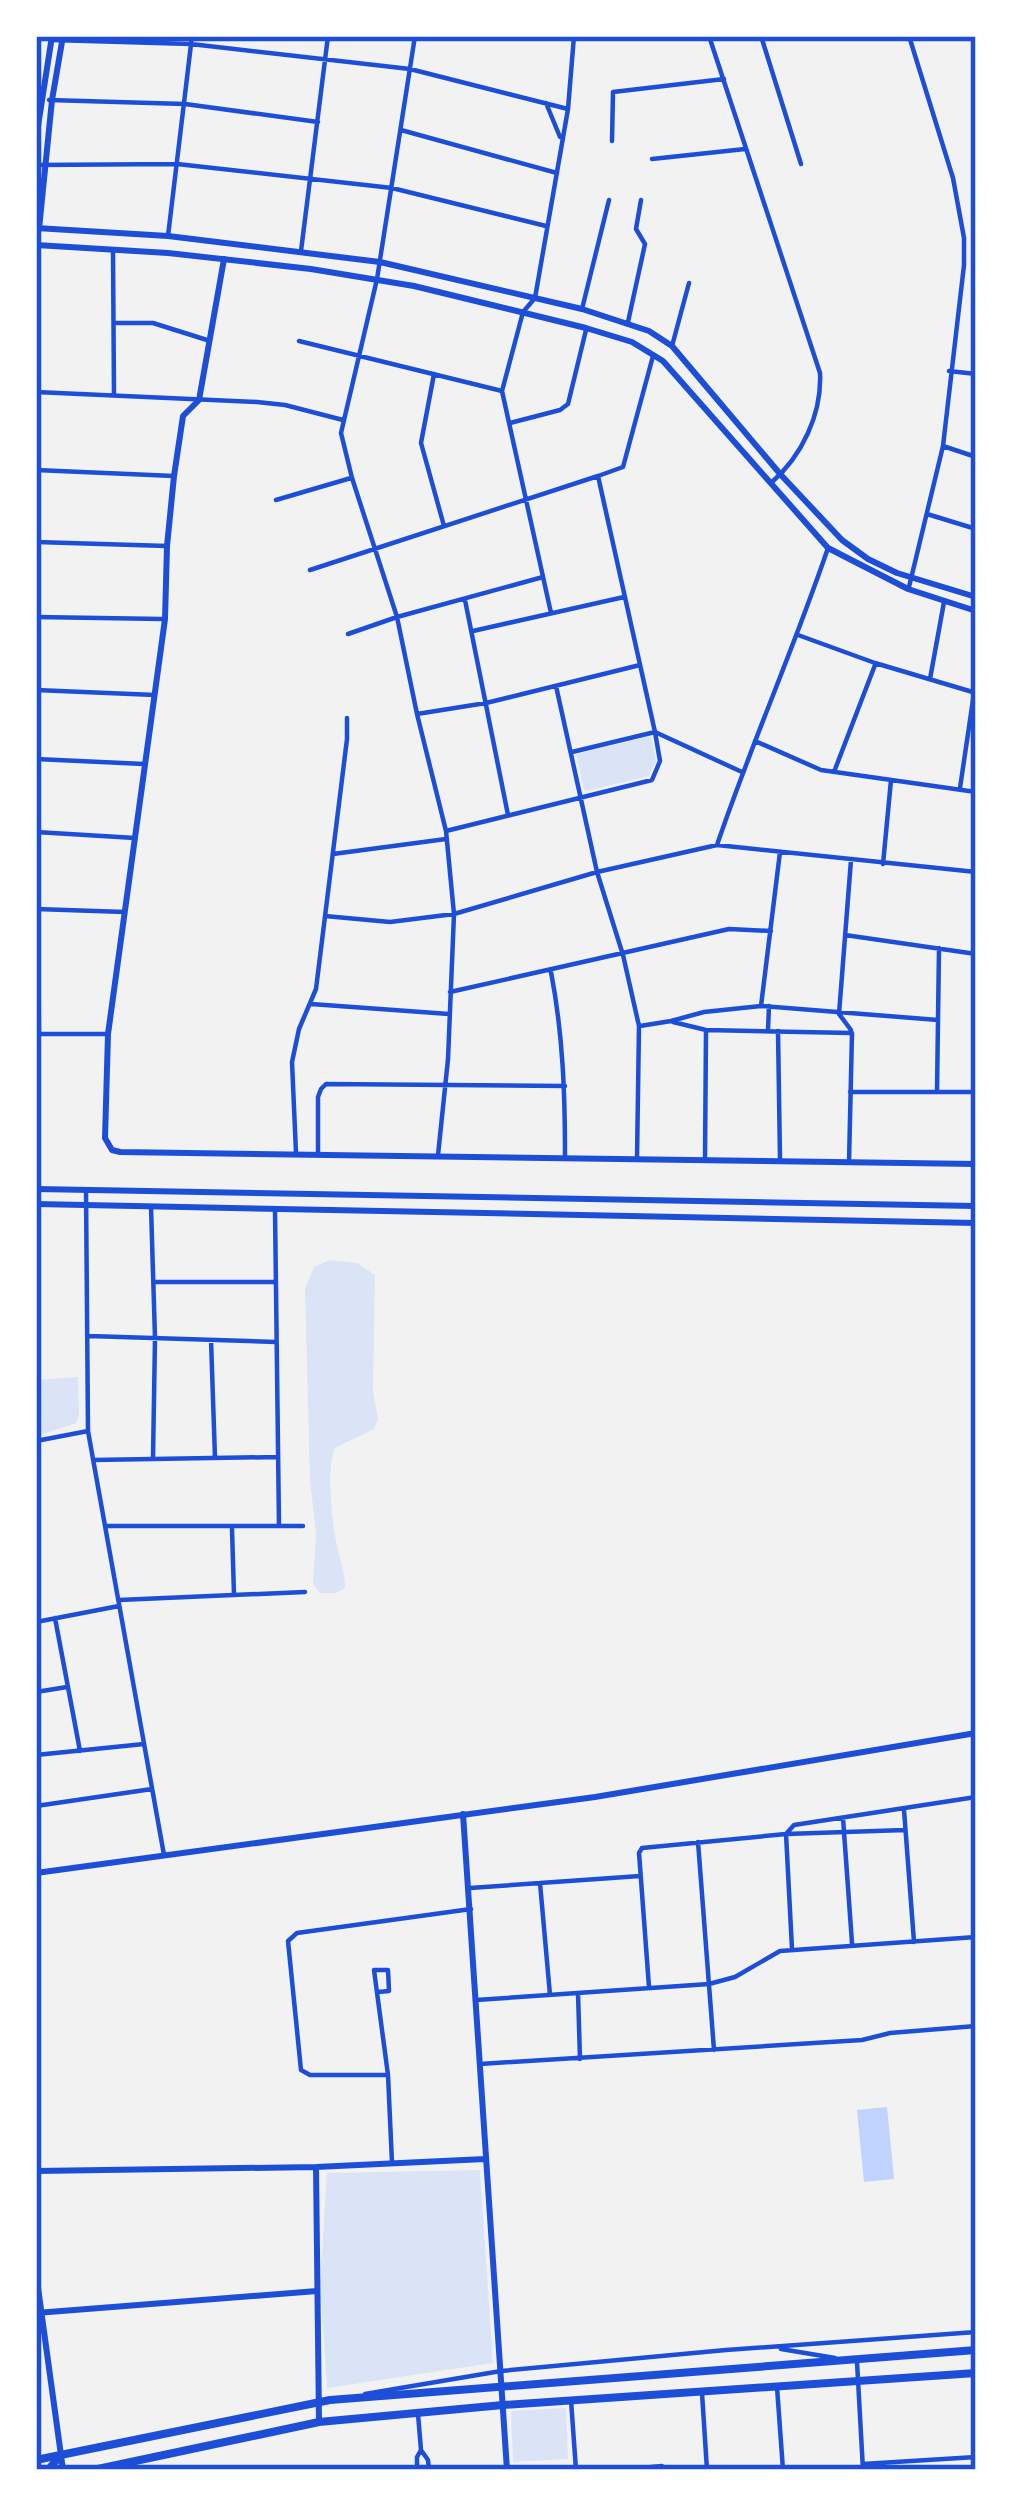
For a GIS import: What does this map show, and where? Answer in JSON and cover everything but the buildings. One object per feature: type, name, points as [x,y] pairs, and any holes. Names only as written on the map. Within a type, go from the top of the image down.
[{"type":"highway","points":[[36,2460],[324,2401],[976,2350]]},
{"type":"highway","points":[[93,2470],[319,2422],[976,2373]]},
{"type":"highway","points":[[48,2470],[61,2455]]},
{"type":"main road","points":[[36,139],[52,38]]},
{"type":"main road","points":[[62,38],[40,165],[36,242],[377,279],[632,342],[663,361],[828,548],[908,589],[976,611]]},
{"type":"main road","points":[[38,228],[168,236],[380,262],[582,309],[650,331],[672,346],[842,540],[882,566],[976,597]]},
{"type":"main road","points":[[224,259],[199,400],[184,416],[174,476],[165,619],[108,1034],[105,1138],[112,1150],[976,1164]]},
{"type":"main road","points":[[36,1189],[976,1206]]},
{"type":"main road","points":[[36,1204],[976,1223]]},
{"type":"main road","points":[[36,1874],[677,1784],[976,1733]]},
{"type":"main road","points":[[463,1814],[507,2470]]},
{"type":"main road","points":[[36,2171],[316,2168],[485,2159]]},
{"type":"main road","points":[[316,2168],[324,2401],[319,2422]]},
{"type":"main road","points":[[36,2273],[63,2470]]},
{"type":"main road","points":[[39,2312],[317,2291]]},
{"type":"street","points":[[302,251],[328,36]]},
{"type":"street","points":[[415,36],[377,279],[341,433],[397,617],[446,835],[454,914],[438,1155]]},
{"type":"street","points":[[550,613],[502,391],[523,312],[535,298],[568,109],[574,36]]},
{"type":"street","points":[[709,36],[820,373],[821,398],[813,424],[771,484]]},
{"type":"street","points":[[761,36],[801,164]]},
{"type":"street","points":[[908,589],[943,446],[964,266],[953,178],[909,36]]},
{"type":"street","points":[[52,38],[192,40],[410,70],[568,109]]},
{"type":"street","points":[[168,236],[192,40]]},
{"type":"street","points":[[612,141],[613,92],[724,79]]},
{"type":"street","points":[[41,100],[185,104],[318,122]]},
{"type":"street","points":[[546,103],[562,141]]},
{"type":"street","points":[[401,130],[557,172]]},
{"type":"street","points":[[652,159],[746,149]]},
{"type":"street","points":[[40,165],[177,164],[392,188],[548,227]]},
{"type":"street","points":[[582,309],[609,200]]},
{"type":"street","points":[[628,325],[645,244],[636,229],[640,200]]},
{"type":"street","points":[[113,251],[114,395]]},
{"type":"street","points":[[672,346],[689,283]]},
{"type":"street","points":[[114,323],[153,323],[208,340]]},
{"type":"street","points":[[510,423],[568,404],[586,328]]},
{"type":"street","points":[[299,340],[502,391]]},
{"type":"street","points":[[310,570],[623,467],[653,354]]},
{"type":"street","points":[[950,371],[976,374]]},
{"type":"street","points":[[434,374],[421,443],[444,526]]},
{"type":"street","points":[[36,392],[285,405],[343,421]]},
{"type":"street","points":[[943,446],[976,457]]},
{"type":"street","points":[[36,470],[174,476]]},
{"type":"street","points":[[333,854],[446,835],[652,780],[660,761],[655,732],[598,476]]},
{"type":"street","points":[[275,500],[352,478]]},
{"type":"street","points":[[927,514],[976,530]]},
{"type":"street","points":[[36,542],[167,547]]},
{"type":"street","points":[[717,844],[828,548]]},
{"type":"street","points":[[348,634],[543,578]]},
{"type":"street","points":[[473,632],[624,597]]},
{"type":"street","points":[[466,600],[508,815]]},
{"type":"street","points":[[930,680],[944,602]]},
{"type":"street","points":[[36,617],[165,619]]},
{"type":"street","points":[[798,635],[975,693],[960,790]]},
{"type":"street","points":[[834,772],[875,663]]},
{"type":"street","points":[[417,714],[486,703],[640,664]]},
{"type":"street","points":[[556,686],[597,872],[639,1026],[637,1158]]},
{"type":"street","points":[[36,690],[155,694]]},
{"type":"street","points":[[296,1153],[292,1062],[299,1029],[316,989],[346,718]]},
{"type":"street","points":[[570,753],[655,732],[742,772]]},
{"type":"street","points":[[755,741],[821,770],[976,792]]},
{"type":"street","points":[[36,758],[146,764]]},
{"type":"street","points":[[884,864],[891,780]]},
{"type":"street","points":[[36,832],[135,838]]},
{"type":"street","points":[[325,916],[390,922],[454,914],[597,872],[717,844],[976,872]]},
{"type":"street","points":[[768,1030],[765,1006],[780,852]]},
{"type":"street","points":[[849,1162],[853,1033],[839,1014],[851,860]]},
{"type":"street","points":[[108,1034],[38,1034],[37,909],[125,912]]},
{"type":"street","points":[[450,992],[729,929],[771,931]]},
{"type":"street","points":[[845,935],[976,954]]},
{"type":"street","points":[[937,1092],[939,948]]},
{"type":"street","points":[[551,970],[562,1028],[565,1157]]},
{"type":"street","points":[[311,1004],[449,1014]]},
{"type":"street","points":[[639,1026],[704,1012],[765,1006],[938,1019]]},
{"type":"street","points":[[671,1022],[706,1030],[853,1033]]},
{"type":"street","points":[[705,1159],[706,1030]]},
{"type":"street","points":[[778,1031],[780,1160]]},
{"type":"street","points":[[318,1153],[318,1097],[326,1084],[565,1086]]},
{"type":"street","points":[[850,1092],[976,1092]]},
{"type":"street","points":[[86,1190],[88,1431],[164,1856]]},
{"type":"street","points":[[151,1207],[153,1458]]},
{"type":"street","points":[[275,1210],[280,1526]]},
{"type":"street","points":[[154,1282],[274,1282]]},
{"type":"street","points":[[89,1336],[276,1342]]},
{"type":"street","points":[[211,1340],[215,1458]]},
{"type":"street","points":[[36,1441],[88,1431]]},
{"type":"street","points":[[93,1460],[278,1457]]},
{"type":"street","points":[[104,1526],[303,1526]]},
{"type":"street","points":[[232,1527],[234,1595]]},
{"type":"street","points":[[36,1622],[118,1603],[305,1592]]},
{"type":"street","points":[[55,1618],[80,1751]]},
{"type":"street","points":[[36,1692],[67,1687]]},
{"type":"street","points":[[36,1755],[144,1744]]},
{"type":"street","points":[[36,1806],[152,1789]]},
{"type":"street","points":[[792,1949],[786,1834],[794,1825],[976,1797]]},
{"type":"street","points":[[904,1809],[914,1942]]},
{"type":"street","points":[[842,1817],[852,1946]]},
{"type":"street","points":[[649,1987],[640,1850],[786,1834],[905,1830]]},
{"type":"street","points":[[698,1842],[714,2050]]},
{"type":"street","points":[[470,1888],[640,1876]]},
{"type":"street","points":[[540,1883],[550,1995]]},
{"type":"street","points":[[388,2075],[310,2075],[301,2070],[289,1939],[297,1934],[471,1909]]},
{"type":"street","points":[[476,2000],[709,1984],[726,1981],[770,1955],[792,1949],[976,1937]]},
{"type":"street","points":[[378,1992],[392,2163]]},
{"type":"street","points":[[578,1993],[580,2059]]},
{"type":"street","points":[[480,2064],[862,2040],[976,2026]]},
{"type":"street","points":[[324,2401],[501,2371],[976,2332]]},
{"type":"street","points":[[773,2348],[852,2360],[858,2382],[863,2467],[976,2457]]},
{"type":"street","points":[[776,2387],[783,2470]]},
{"type":"street","points":[[702,2393],[707,2470]]},
{"type":"street","points":[[571,2400],[576,2470]]},
{"type":"street","points":[[418,2414],[421,2450],[429,2470]]},
{"type":"street","points":[[417,2470],[421,2450]]},
{"type":"street","points":[[619,2470],[662,2466],[665,2470]]},
{"type":"shaded area","points":[[651,736],[656,761],[649,776],[584,790],[576,754]]},
{"type":"shaded area","points":[[329,1260],[357,1263],[375,1275],[373,1390],[378,1419],[374,1429],[335,1448],[331,1502],[345,1588],[320,1593],[313,1584],[316,1535],[305,1289],[314,1267]]},
{"type":"shaded area","points":[[78,1377],[76,1423],[36,1434],[36,1380]]},
{"type":"shaded area","points":[[480,2170],[493,2363],[327,2388],[320,2282],[327,2173]]},
{"type":"shaded area","points":[[566,2408],[568,2459],[513,2462],[511,2411]]},
{"type":"water","points":[[887,2107],[894,2179],[864,2182],[857,2110]]}]
